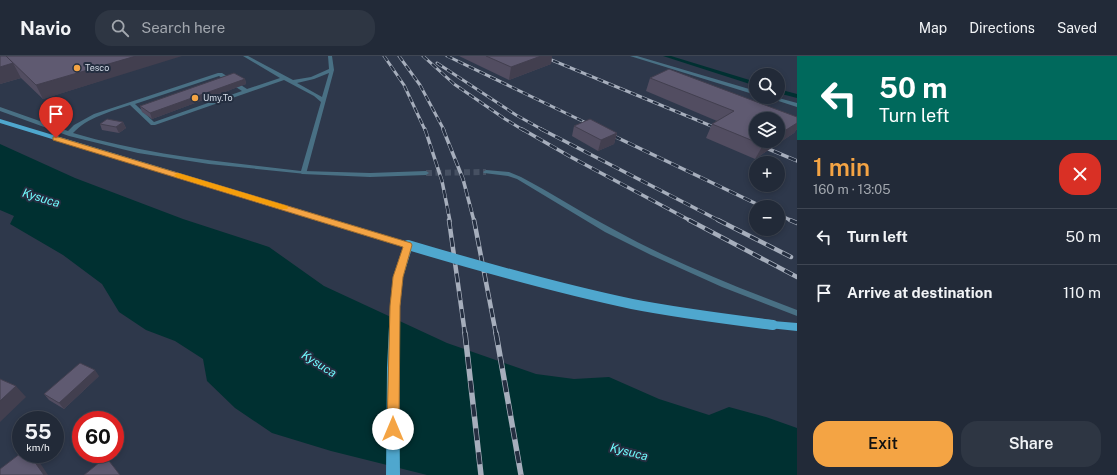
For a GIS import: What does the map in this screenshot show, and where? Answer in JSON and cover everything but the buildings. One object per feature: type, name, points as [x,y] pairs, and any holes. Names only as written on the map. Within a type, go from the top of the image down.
[{"type":"main road","points":[[0,121],[495,270],[641,305],[709,317],[797,327]]},
{"type":"main road","points":[[393,475],[393,368],[395,306],[398,277],[408,245]]},
{"type":"main road","points":[[773,325],[797,322]]},
{"type":"street","points":[[245,56],[316,95],[323,102]]},
{"type":"street","points":[[304,173],[332,70],[330,56]]},
{"type":"street","points":[[632,56],[749,91]]},
{"type":"street","points":[[293,82],[312,78],[332,70]]},
{"type":"street","points":[[70,132],[76,126],[96,115],[220,74],[246,92]]},
{"type":"street","points":[[131,103],[153,124],[284,78]]},
{"type":"street","points":[[183,86],[189,91]]},
{"type":"street","points":[[202,100],[209,104]]},
{"type":"street","points":[[785,102],[797,105]]},
{"type":"street","points":[[0,109],[30,121],[115,146],[200,161],[304,173],[370,175],[426,173]]},
{"type":"street","points":[[486,172],[510,174],[519,178],[609,230],[670,261],[710,280],[797,313]]},
{"type":"water","name":"Kysuca","points":[[0,144],[75,178],[183,219],[269,247],[324,286],[447,343],[536,374],[574,379],[609,377],[659,399],[709,415],[729,407],[766,417],[797,428],[797,475],[427,475],[331,451],[272,433],[235,408],[207,381],[203,359],[175,341],[146,330],[119,312],[102,284],[63,255],[10,224],[14,216],[0,210]]},
{"type":"waterway","points":[[666,56],[749,82]]},
{"type":"waterway","points":[[785,93],[797,96]]},
{"type":"tunnel","points":[[426,173],[486,172]]},
{"type":"railway","points":[[384,56],[404,85],[425,130]]},
{"type":"railway","points":[[399,56],[420,85],[444,130]]},
{"type":"railway","points":[[423,56],[454,84],[523,130]]},
{"type":"railway","points":[[447,56],[601,130]]},
{"type":"railway","points":[[542,56],[721,130]]},
{"type":"railway","points":[[437,63],[516,115],[543,130]]},
{"type":"railway","points":[[425,129],[442,181],[450,221]]},
{"type":"railway","points":[[443,129],[463,179],[474,221]]},
{"type":"railway","points":[[522,129],[569,156],[691,221]]},
{"type":"railway","points":[[541,129],[720,221]]},
{"type":"railway","points":[[599,129],[749,200]]},
{"type":"railway","points":[[766,148],[797,161]]},
{"type":"railway","points":[[785,218],[790,220]]},
{"type":"railway","points":[[449,220],[465,334]]},
{"type":"railway","points":[[474,220],[496,334]]},
{"type":"railway","points":[[689,220],[797,277]]},
{"type":"railway","points":[[718,220],[791,257]]},
{"type":"railway","points":[[790,220],[797,223]]},
{"type":"railway","points":[[465,333],[481,475]]},
{"type":"railway","points":[[496,333],[521,475]]},
{"type":"slow traffic","points":[[178,175],[284,208]]},
{"type":"place","name":"Tesco","points":[[77,68]]},
{"type":"place","name":"Umy.To","points":[[195,98]]},
{"type":"route","points":[[56,138],[408,245],[398,277],[395,306],[393,429]]}]
